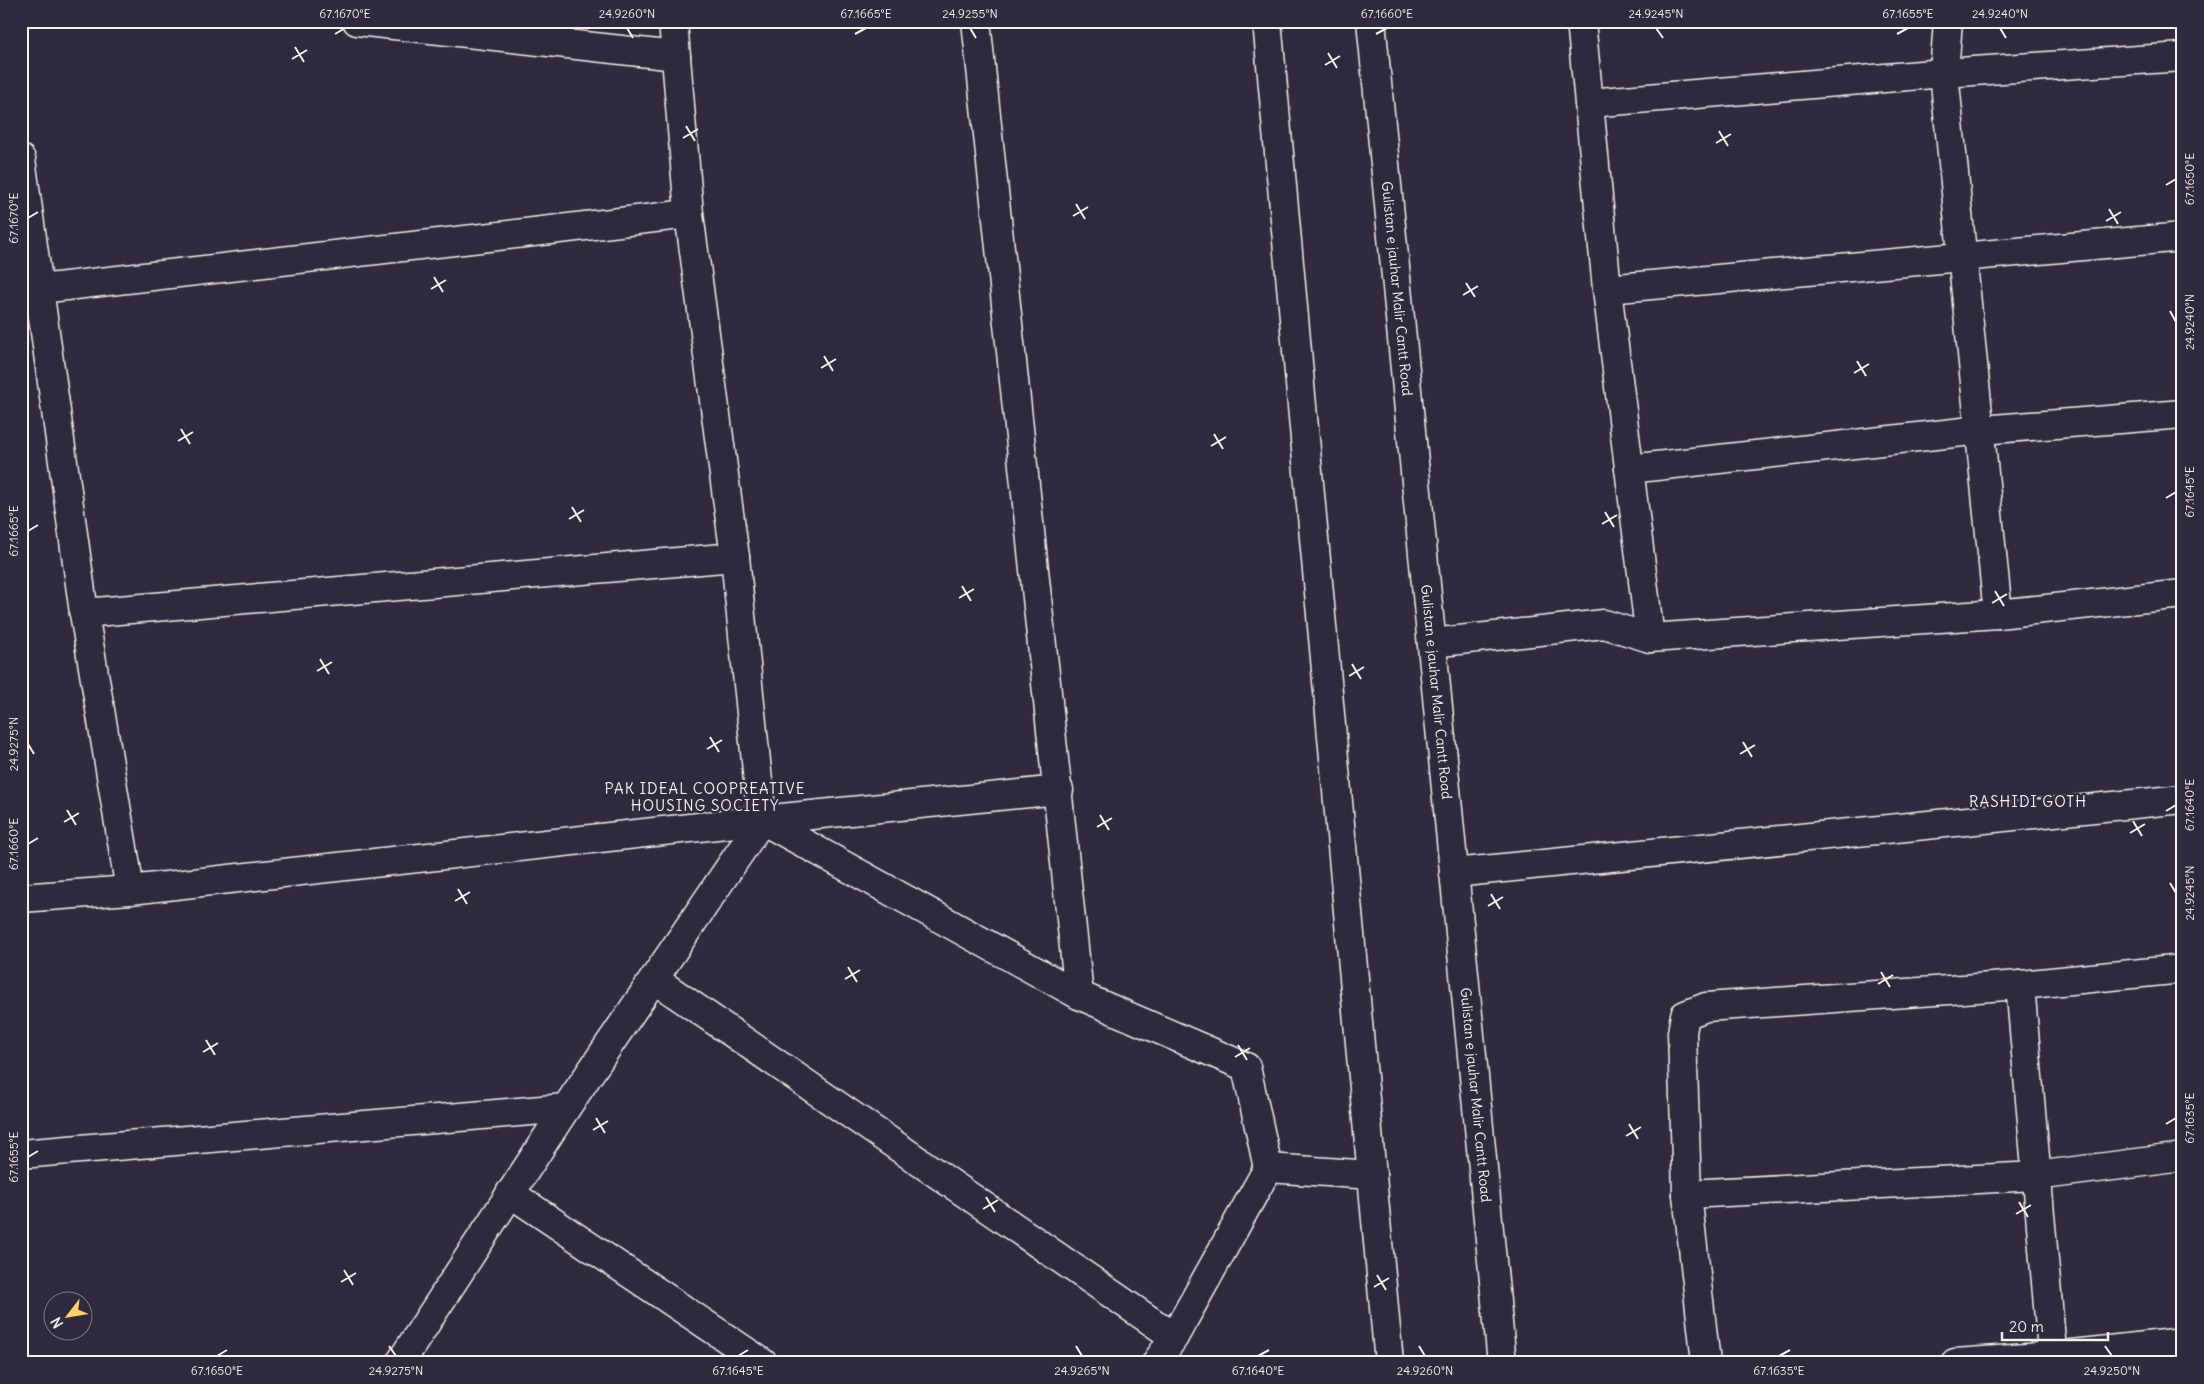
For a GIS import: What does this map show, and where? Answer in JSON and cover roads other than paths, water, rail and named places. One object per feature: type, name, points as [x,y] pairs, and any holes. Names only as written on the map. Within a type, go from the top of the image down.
[{"type":"street","points":[[357,21],[676,56]]},
{"type":"street","points":[[400,1363],[566,1108],[762,820],[735,557],[689,214],[673,21]]},
{"type":"street","points":[[976,21],[1059,790],[1079,995]]},
{"type":"street","points":[[1267,21],[1389,1363]]},
{"type":"street","name":"Gulistan e jauhar Malir Cantt Road","points":[[1370,21],[1502,1363]]},
{"type":"street","points":[[1581,21],[1607,290],[1650,638]]},
{"type":"street","points":[[1948,21],[1944,73],[1964,258],[1998,614]]},
{"type":"street","points":[[1589,103],[1944,73],[2183,57]]},
{"type":"street","points":[[21,159],[84,613],[130,890]]},
{"type":"street","points":[[40,289],[689,214]]},
{"type":"street","points":[[1607,290],[2183,237]]},
{"type":"street","points":[[1629,469],[1981,430],[2183,414]]},
{"type":"street","points":[[84,613],[735,557]]},
{"type":"street","points":[[1432,643],[1604,624],[1650,638],[1998,614],[2183,594]]},
{"type":"street","points":[[21,898],[130,890],[762,820],[1059,790]]},
{"type":"street","points":[[1454,873],[2183,799]]},
{"type":"street","points":[[762,820],[1079,995],[1246,1067],[1268,1168],[1174,1337],[1156,1363]]},
{"type":"street","points":[[1706,1363],[1687,1194],[1682,1033],[1685,1015],[1706,1007],[2020,985],[2183,969]]},
{"type":"street","points":[[654,979],[1174,1337]]},
{"type":"street","points":[[2020,985],[2053,1359]]},
{"type":"street","points":[[21,1154],[566,1108]]},
{"type":"street","points":[[1687,1194],[2036,1176],[2183,1156]]},
{"type":"street","points":[[1268,1168],[1372,1175]]},
{"type":"street","points":[[510,1193],[763,1363]]},
{"type":"street","points":[[1955,1363],[2053,1359],[2183,1342]]},
{"type":"district","name":"PAK IDEAL COOPREATIVE HOUSING SOCIETY","points":[[705,796]]},
{"type":"district","name":"RASHIDI GOTH","points":[[2028,801]]}]
